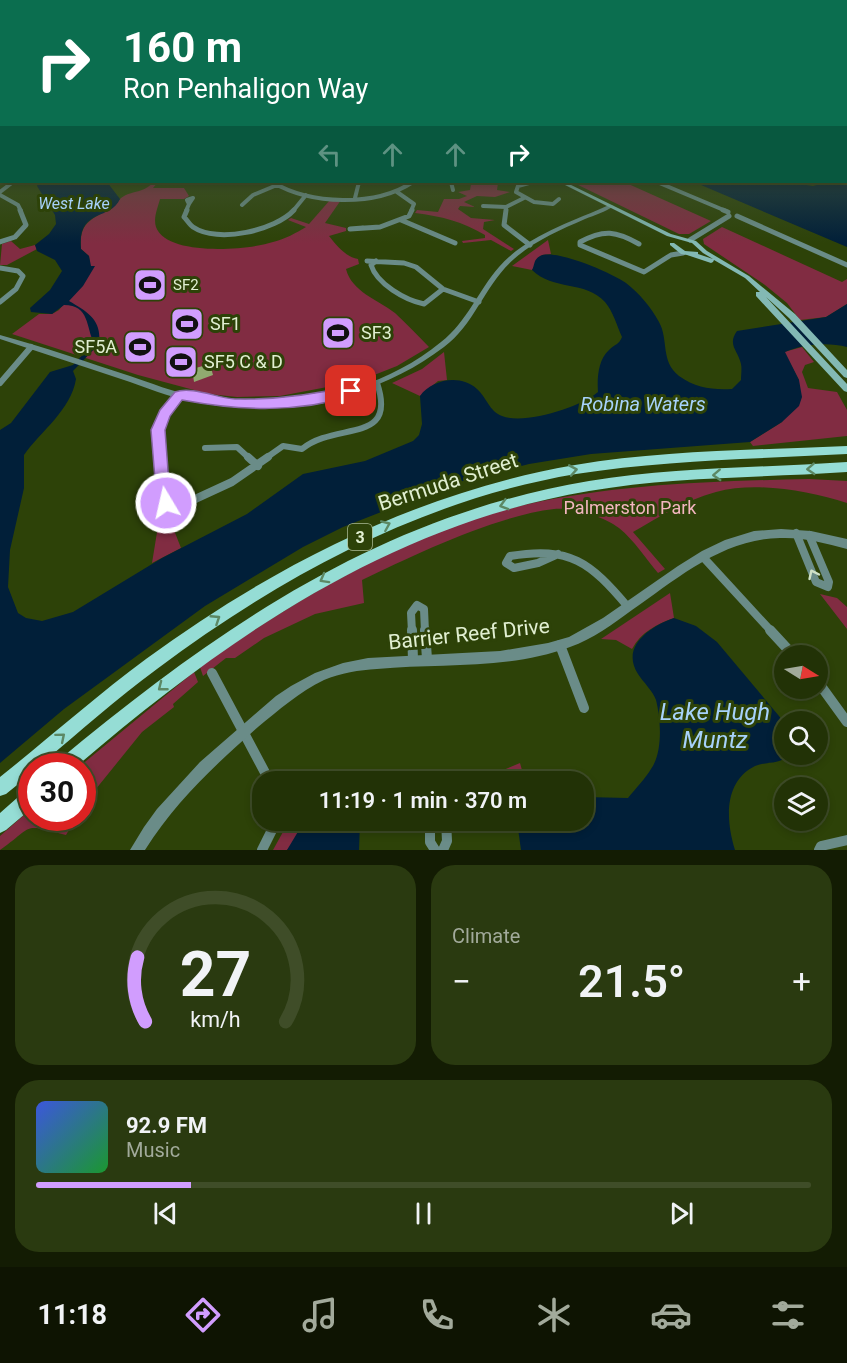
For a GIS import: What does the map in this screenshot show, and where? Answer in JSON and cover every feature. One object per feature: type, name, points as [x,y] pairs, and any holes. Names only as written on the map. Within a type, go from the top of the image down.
[{"type":"main road","points":[[555,183],[669,235],[687,240],[747,277],[788,316],[820,352],[847,389]]},
{"type":"main road","points":[[564,183],[609,207],[672,249],[710,261],[739,278],[788,316]]},
{"type":"main road","points":[[672,249],[676,240],[687,240]]},
{"type":"main road","points":[[687,253],[697,252],[700,248]]},
{"type":"main road","points":[[820,352],[847,375]]},
{"type":"main road","name":"Bermuda Street","points":[[0,788],[123,686],[216,618],[317,558],[408,516],[490,489],[574,470],[647,462],[847,450]]},
{"type":"main road","name":"Bermuda Street","points":[[81,753],[179,673],[259,618],[352,564],[444,524],[509,503],[590,486],[645,479],[847,467]]},
{"type":"main road","points":[[0,824],[18,808]]},
{"type":"street","points":[[0,242],[21,232],[26,225],[18,205],[0,193],[12,183]]},
{"type":"street","points":[[242,205],[253,195],[275,183],[289,192],[355,198],[378,197],[397,192],[411,183]]},
{"type":"street","points":[[355,198],[359,183]]},
{"type":"street","points":[[451,183],[453,190]]},
{"type":"street","points":[[529,183],[516,188],[516,192],[524,198],[543,204],[553,204],[559,199]]},
{"type":"street","points":[[659,183],[729,214]]},
{"type":"street","points":[[363,228],[380,227],[409,216],[414,204],[397,192]]},
{"type":"street","points":[[189,204],[184,217],[194,228],[239,233],[269,227],[282,220],[306,195]]},
{"type":"street","points":[[483,206],[506,207],[524,198]]},
{"type":"street","points":[[506,207],[505,227],[530,245]]},
{"type":"street","points":[[0,337],[179,395],[231,404],[282,404],[330,397],[377,382],[415,364],[441,347],[466,322],[502,267],[530,245],[609,207]]},
{"type":"street","points":[[687,240],[735,212],[737,216],[847,265]]},
{"type":"street","points":[[401,220],[418,229],[446,236],[455,243]]},
{"type":"street","points":[[639,244],[614,230],[606,229],[580,242],[580,244],[644,272],[672,249]]},
{"type":"street","points":[[367,261],[404,263],[416,267],[443,289],[479,302]]},
{"type":"street","points":[[376,261],[371,265],[374,275],[411,302],[424,304],[443,289]]},
{"type":"street","points":[[0,268],[18,271],[23,276],[16,289],[0,302]]},
{"type":"street","points":[[0,383],[32,347]]},
{"type":"street","points":[[179,395],[164,414],[158,430],[163,500],[172,507],[180,507],[232,482],[284,446],[289,445],[302,449],[319,438],[342,434],[376,422],[382,418],[384,409],[382,394],[377,382]]},
{"type":"street","points":[[205,448],[237,447],[258,466]]},
{"type":"street","name":"Barrier Reef Drive","points":[[137,850],[159,816],[184,786],[244,731],[287,696],[325,675],[363,664],[521,653],[560,645],[589,633],[722,545],[743,537],[769,533],[796,533],[847,544]]},
{"type":"street","points":[[796,533],[816,582],[828,587],[829,582],[809,535]]},
{"type":"street","points":[[558,554],[538,563],[514,568],[506,563],[507,558],[530,552],[558,554],[578,558],[593,567],[628,607]]},
{"type":"street","points":[[703,557],[784,645]]},
{"type":"street","points":[[413,660],[411,613],[417,605],[422,606],[424,612],[427,659]]},
{"type":"street","points":[[560,645],[584,708]]},
{"type":"street","points":[[212,673],[264,771]]},
{"type":"street","points":[[828,696],[847,722]]},
{"type":"street","points":[[262,850],[272,831]]},
{"type":"street","points":[[430,831],[430,842],[435,850]]},
{"type":"street","points":[[443,850],[447,841],[447,831]]},
{"type":"street","points":[[819,850],[821,846],[847,840]]},
{"type":"green space","points":[[157,183],[153,188],[184,188],[189,196],[184,199],[160,199],[156,213],[156,227],[163,237],[176,243],[210,249],[246,247],[277,241],[306,227],[288,220],[291,218],[309,224],[330,200],[341,200],[325,223],[346,228],[346,231],[329,236],[346,253],[358,259],[359,264],[346,269],[349,277],[359,289],[395,313],[429,347],[397,366],[359,381],[280,396],[237,397],[209,394],[138,375],[12,334],[39,314],[52,314],[59,310],[94,266],[90,266],[89,256],[81,249],[84,227],[121,198]]},
{"type":"green space","points":[[470,183],[498,183],[497,190],[510,192],[495,197],[477,196],[464,202],[475,207],[460,206],[458,209],[471,218],[495,220],[484,222],[483,229],[514,249],[511,251],[491,240],[463,243],[462,241],[485,238],[485,235],[451,220],[415,213],[417,210],[438,212],[444,199],[459,199],[467,196],[458,192],[470,190]]},
{"type":"green space","points":[[574,183],[626,183],[711,221],[689,234],[679,234]]},
{"type":"green space","points":[[722,227],[842,282],[847,279],[847,304],[826,317],[800,320],[787,303],[765,285],[704,244],[703,239]]},
{"type":"green space","points":[[548,240],[551,254],[542,255],[532,270],[512,266]]},
{"type":"green space","points":[[11,241],[20,249],[35,245],[37,249],[7,265],[0,265],[2,244]]},
{"type":"green space","points":[[802,347],[814,362],[805,365],[802,372],[808,388],[837,392],[847,410],[847,436],[753,446],[750,442],[782,422],[799,380],[784,352]]},
{"type":"green space","points":[[444,352],[447,380],[438,381],[420,396],[392,383],[422,369]]},
{"type":"green space","name":"Palmerston Park","points":[[809,479],[847,481],[847,503],[799,491],[765,487],[732,489],[716,492],[673,509],[633,532],[665,569],[658,573],[619,528],[597,517],[579,511],[554,509],[507,519],[456,537],[362,580],[364,603],[315,614],[264,638],[235,658],[226,658],[203,676],[200,667],[275,617],[354,571],[438,532],[481,517],[524,505],[595,492],[701,483]]},
{"type":"green space","points":[[159,520],[170,520],[181,548],[152,563]]},
{"type":"green space","points":[[670,593],[674,618],[650,629],[632,649],[616,640],[601,639]]},
{"type":"green space","points":[[820,594],[837,598],[847,607],[847,629]]},
{"type":"green space","points":[[194,672],[198,682],[173,704],[174,707],[142,732],[96,789],[96,753]]},
{"type":"green space","points":[[520,763],[522,771],[501,771]]},
{"type":"green space","points":[[18,820],[18,831],[24,831],[0,850],[0,836]]},
{"type":"green space","points":[[50,831],[68,831],[66,835]]},
{"type":"green space","points":[[283,831],[305,831],[287,850],[273,850]]},
{"type":"water","name":"Robina Waters","points":[[38,183],[108,183],[120,199],[115,206],[89,221],[84,227],[81,249],[89,256],[91,266],[95,266],[83,286],[69,301],[88,313],[96,323],[99,344],[73,371],[76,379],[68,401],[24,455],[24,488],[10,550],[8,587],[18,613],[26,618],[42,621],[73,612],[162,558],[247,514],[303,474],[365,461],[413,441],[419,435],[422,424],[420,396],[425,390],[439,382],[455,380],[470,384],[477,389],[494,411],[512,418],[552,413],[590,398],[598,392],[598,375],[602,359],[620,342],[622,337],[610,310],[597,295],[549,281],[532,270],[535,261],[540,256],[547,254],[570,258],[609,273],[631,287],[659,322],[669,364],[673,370],[685,380],[698,386],[732,389],[741,380],[741,364],[733,344],[737,331],[826,317],[847,304],[847,347],[816,345],[785,352],[799,380],[802,397],[799,406],[782,422],[750,442],[591,454],[529,464],[455,483],[343,527],[303,547],[205,606],[64,709],[0,763],[0,430],[11,423],[50,372],[73,365],[94,343],[86,318],[79,309],[64,305],[52,314],[31,312],[30,308],[50,290],[62,271],[55,260],[37,251],[35,245],[49,234],[56,224],[55,215],[37,186]]},
{"type":"water","points":[[696,183],[794,183],[813,186],[824,183],[847,183],[847,247]]},
{"type":"water","name":"Lake Hugh Muntz","points":[[674,618],[696,626],[717,642],[775,711],[774,763],[755,766],[745,773],[732,792],[729,815],[735,850],[521,850],[518,831],[594,831],[594,797],[628,798],[649,773],[658,754],[659,717],[656,700],[638,674],[633,664],[633,655],[635,646],[641,638]]},
{"type":"water","points":[[298,831],[360,831],[359,850],[287,850]]},
{"type":"building","points":[[210,364],[213,375],[194,382],[192,369]]},
{"type":"place","name":"SF2","points":[[150,285]]},
{"type":"place","name":"SF1","points":[[187,324]]},
{"type":"place","name":"SF3","points":[[338,333]]},
{"type":"place","name":"SF5A","points":[[140,347]]},
{"type":"place","name":"SF5 C & D","points":[[181,362]]},
{"type":"route","points":[[166,503],[163,500],[158,430],[164,414],[179,395],[211,402],[264,405],[321,399],[351,391]]},
{"type":"water label","name":"West Lake","points":[[74,203]]}]
